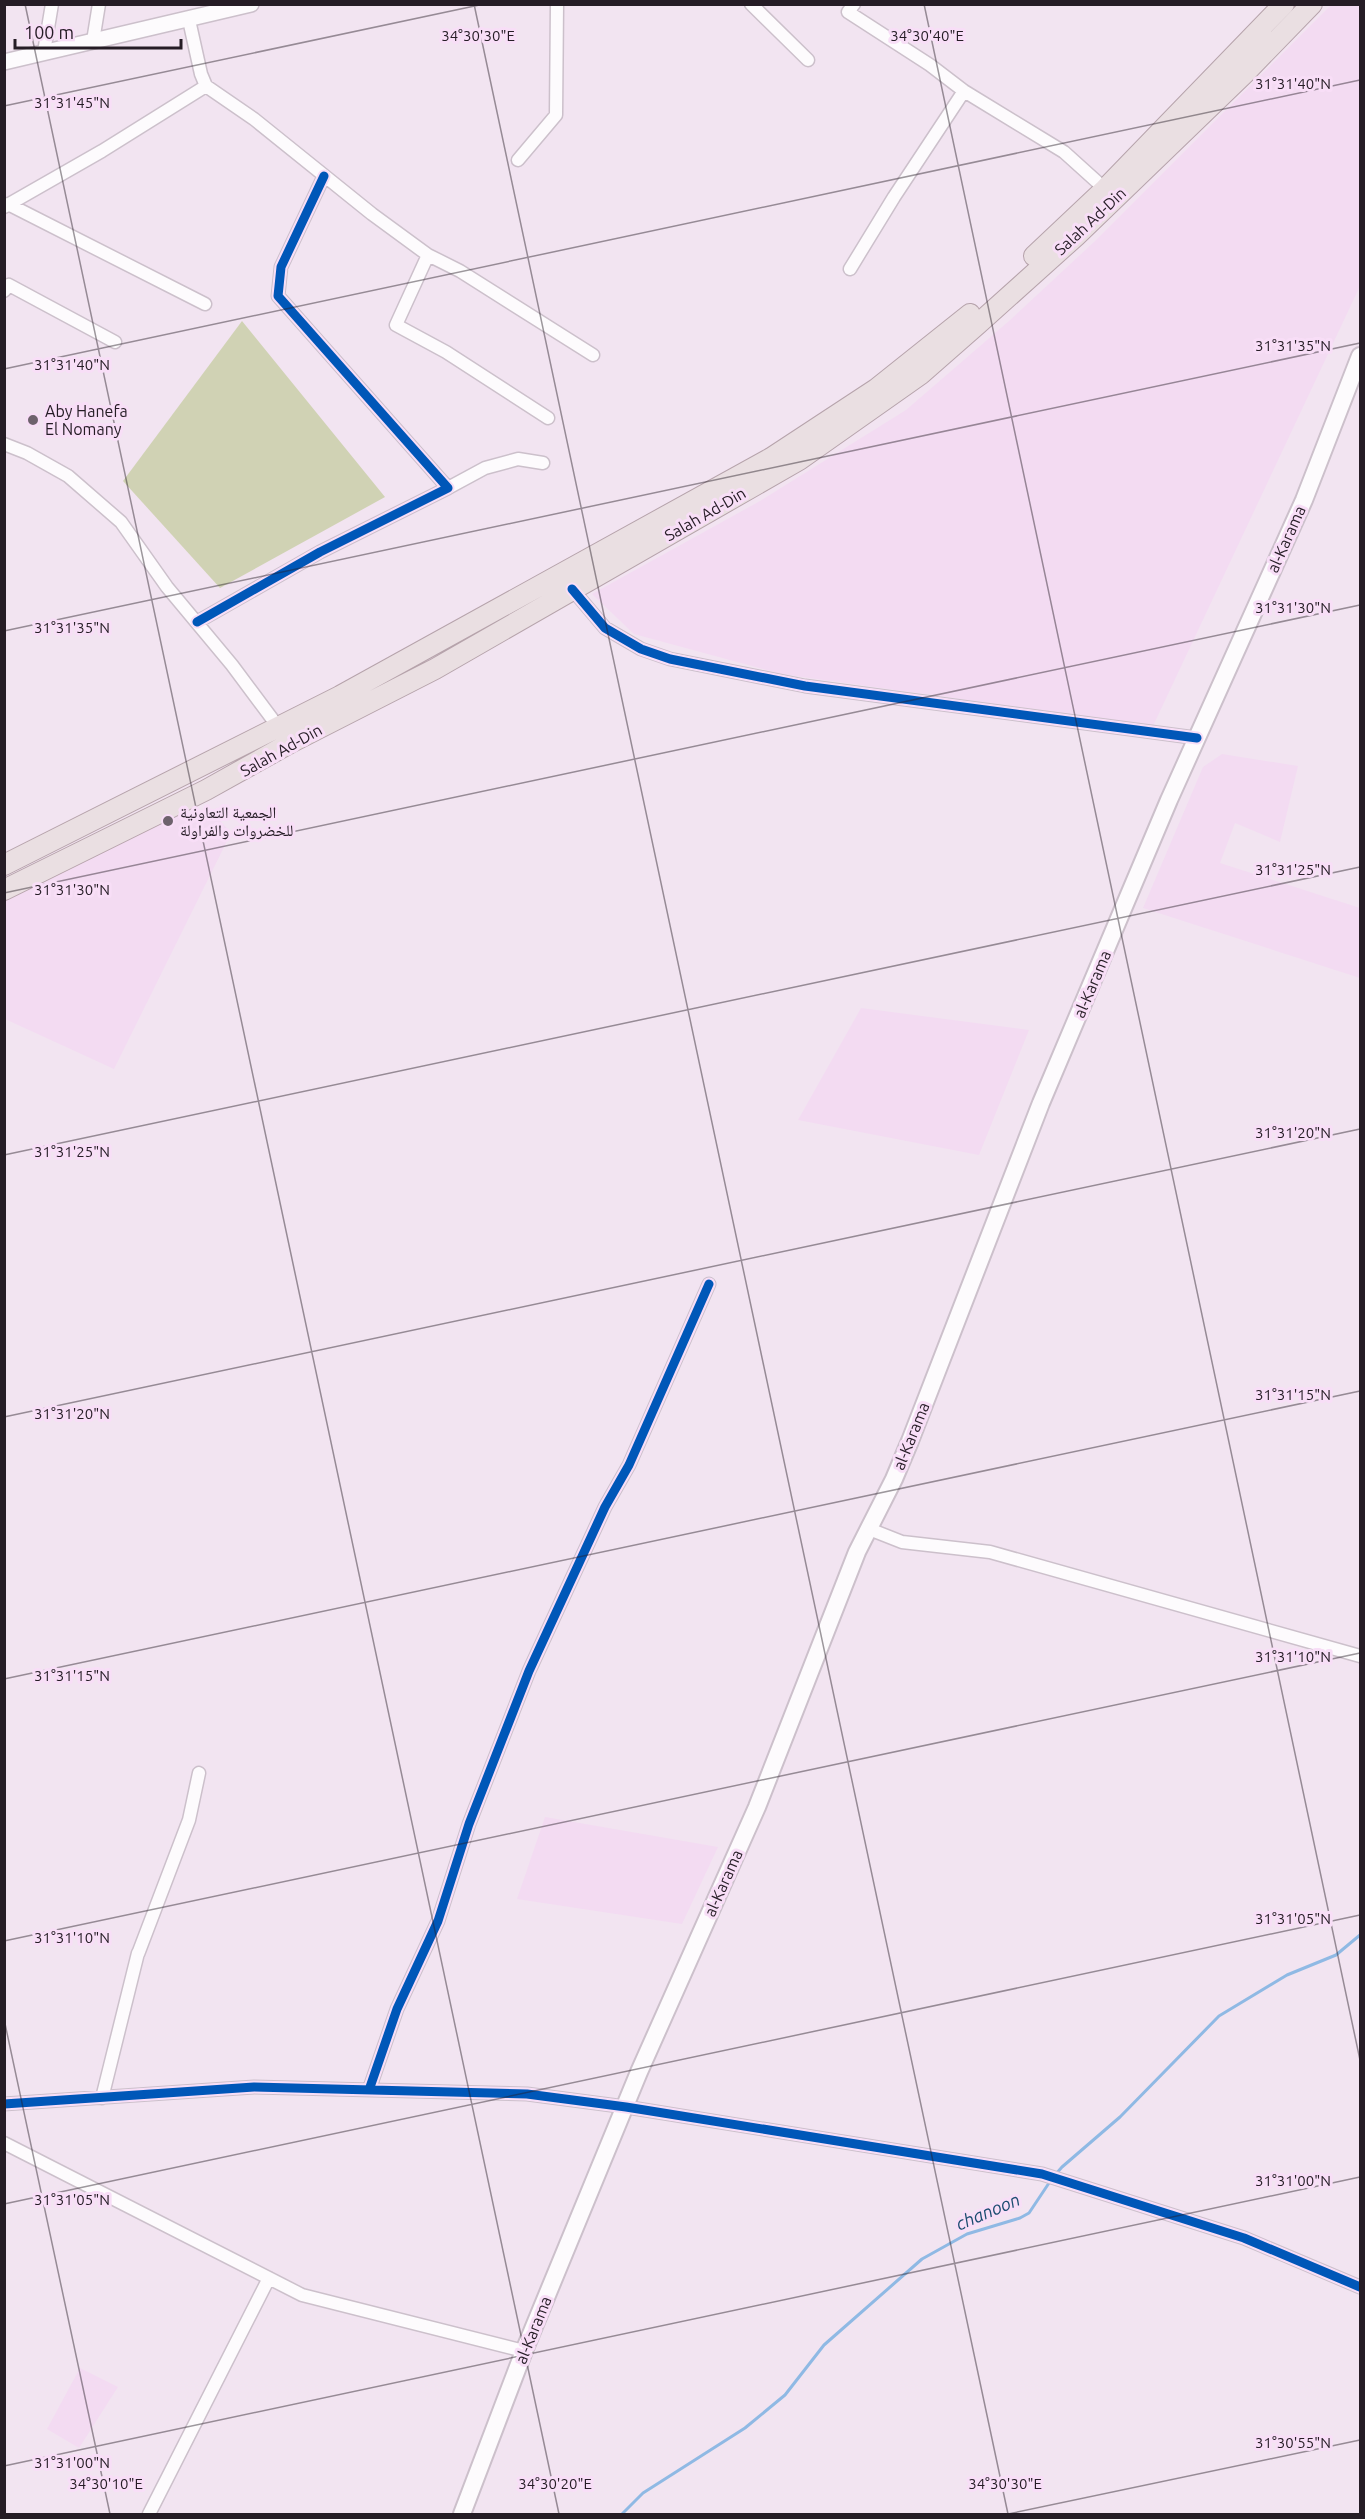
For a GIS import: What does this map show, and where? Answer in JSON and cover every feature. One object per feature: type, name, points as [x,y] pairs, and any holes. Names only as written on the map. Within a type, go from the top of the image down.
[{"type":"highway","name":"Salah Ad-Din","points":[[4,865],[340,696],[781,451],[876,389],[964,319],[1105,189],[1284,4]]},
{"type":"highway","name":"Salah Ad-Din","points":[[4,890],[236,775],[292,742],[435,669],[799,459],[921,374],[1076,236],[1246,72],[1312,4]]},
{"type":"main road","name":"al-Karama","points":[[462,2514],[524,2351],[639,2072],[761,1798],[857,1552],[894,1479],[910,1441],[1041,1103],[1197,738],[1304,500],[1360,356]]},
{"type":"street","points":[[44,52],[52,4]]},
{"type":"street","points":[[93,41],[99,4]]},
{"type":"street","points":[[4,62],[251,4]]},
{"type":"street","points":[[518,160],[556,115],[558,4]]},
{"type":"street","points":[[751,4],[808,60]]},
{"type":"street","points":[[854,4],[848,12],[930,65],[964,91],[1064,152],[1105,189]]},
{"type":"street","points":[[189,20],[201,74],[206,86],[254,119],[324,176],[428,255],[470,277],[593,354]]},
{"type":"street","points":[[6,206],[102,151],[206,86]]},
{"type":"street","points":[[850,269],[894,196],[964,91]]},
{"type":"street","points":[[324,176],[281,267],[278,296],[448,488]]},
{"type":"street","points":[[6,206],[205,304]]},
{"type":"street","points":[[428,255],[396,325],[446,352],[548,418]]},
{"type":"street","points":[[4,291],[9,285],[115,342]]},
{"type":"street","points":[[4,444],[27,453],[68,476],[121,522],[167,587],[232,664],[279,728]]},
{"type":"street","points":[[197,622],[320,552],[485,468],[518,459],[543,463]]},
{"type":"street","points":[[572,589],[605,628],[640,649],[670,659],[805,686],[1197,738]]},
{"type":"street","points":[[369,2090],[397,2009],[438,1921],[469,1824],[529,1671],[605,1507],[629,1465],[709,1284]]},
{"type":"street","points":[[868,1529],[903,1542],[990,1552],[1360,1656]]},
{"type":"street","points":[[102,2098],[138,1954],[189,1820],[199,1773]]},
{"type":"street","points":[[4,2104],[254,2087],[526,2094],[626,2107],[1042,2174],[1244,2238],[1360,2287]]},
{"type":"street","points":[[4,2143],[302,2295],[524,2351]]},
{"type":"street","points":[[149,2514],[270,2278]]},
{"type":"shaded area","points":[[1331,5],[1360,5],[1360,286],[1153,726],[781,674],[634,634],[592,594],[760,501],[906,410],[1009,321],[1094,242]]},
{"type":"shaded area","points":[[1222,754],[1298,766],[1280,842],[1235,823],[1220,863],[1360,908],[1360,978],[1143,908],[1203,767]]},
{"type":"shaded area","points":[[209,808],[231,833],[114,1069],[5,1019],[5,899],[177,816]]},
{"type":"shaded area","points":[[861,1008],[1029,1030],[979,1155],[798,1120]]},
{"type":"shaded area","points":[[545,1817],[718,1847],[682,1924],[517,1899]]},
{"type":"shaded area","points":[[80,2368],[118,2387],[79,2448],[47,2429]]},
{"type":"green space","points":[[242,321],[385,497],[220,588],[123,481]]},
{"type":"waterway","name":"chanoon","points":[[1055,2175],[1120,2117],[1219,2016],[1287,1975],[1336,1955],[1360,1935]]},
{"type":"waterway","name":"chanoon","points":[[622,2514],[643,2493],[745,2428],[785,2395],[824,2345],[922,2259],[967,2234],[1020,2218],[1029,2213],[1051,2180]]},
{"type":"cycle path","points":[[197,622],[320,552],[448,488],[278,296],[281,267],[324,176]]},
{"type":"cycle path","points":[[572,589],[605,628],[641,649],[670,659],[805,686],[1197,738]]},
{"type":"cycle path","points":[[369,2090],[397,2009],[438,1921],[469,1824],[529,1671],[605,1507],[629,1465],[709,1284]]},
{"type":"cycle path","points":[[4,2104],[254,2087],[527,2094],[626,2107],[1042,2174],[1244,2238],[1360,2287]]},
{"type":"place","name":"Aby Hanefa El Nomany","points":[[33,420]]},
{"type":"place","name":"الجمعية التعاونية للخضروات والفراولة","points":[[168,821]]}]
